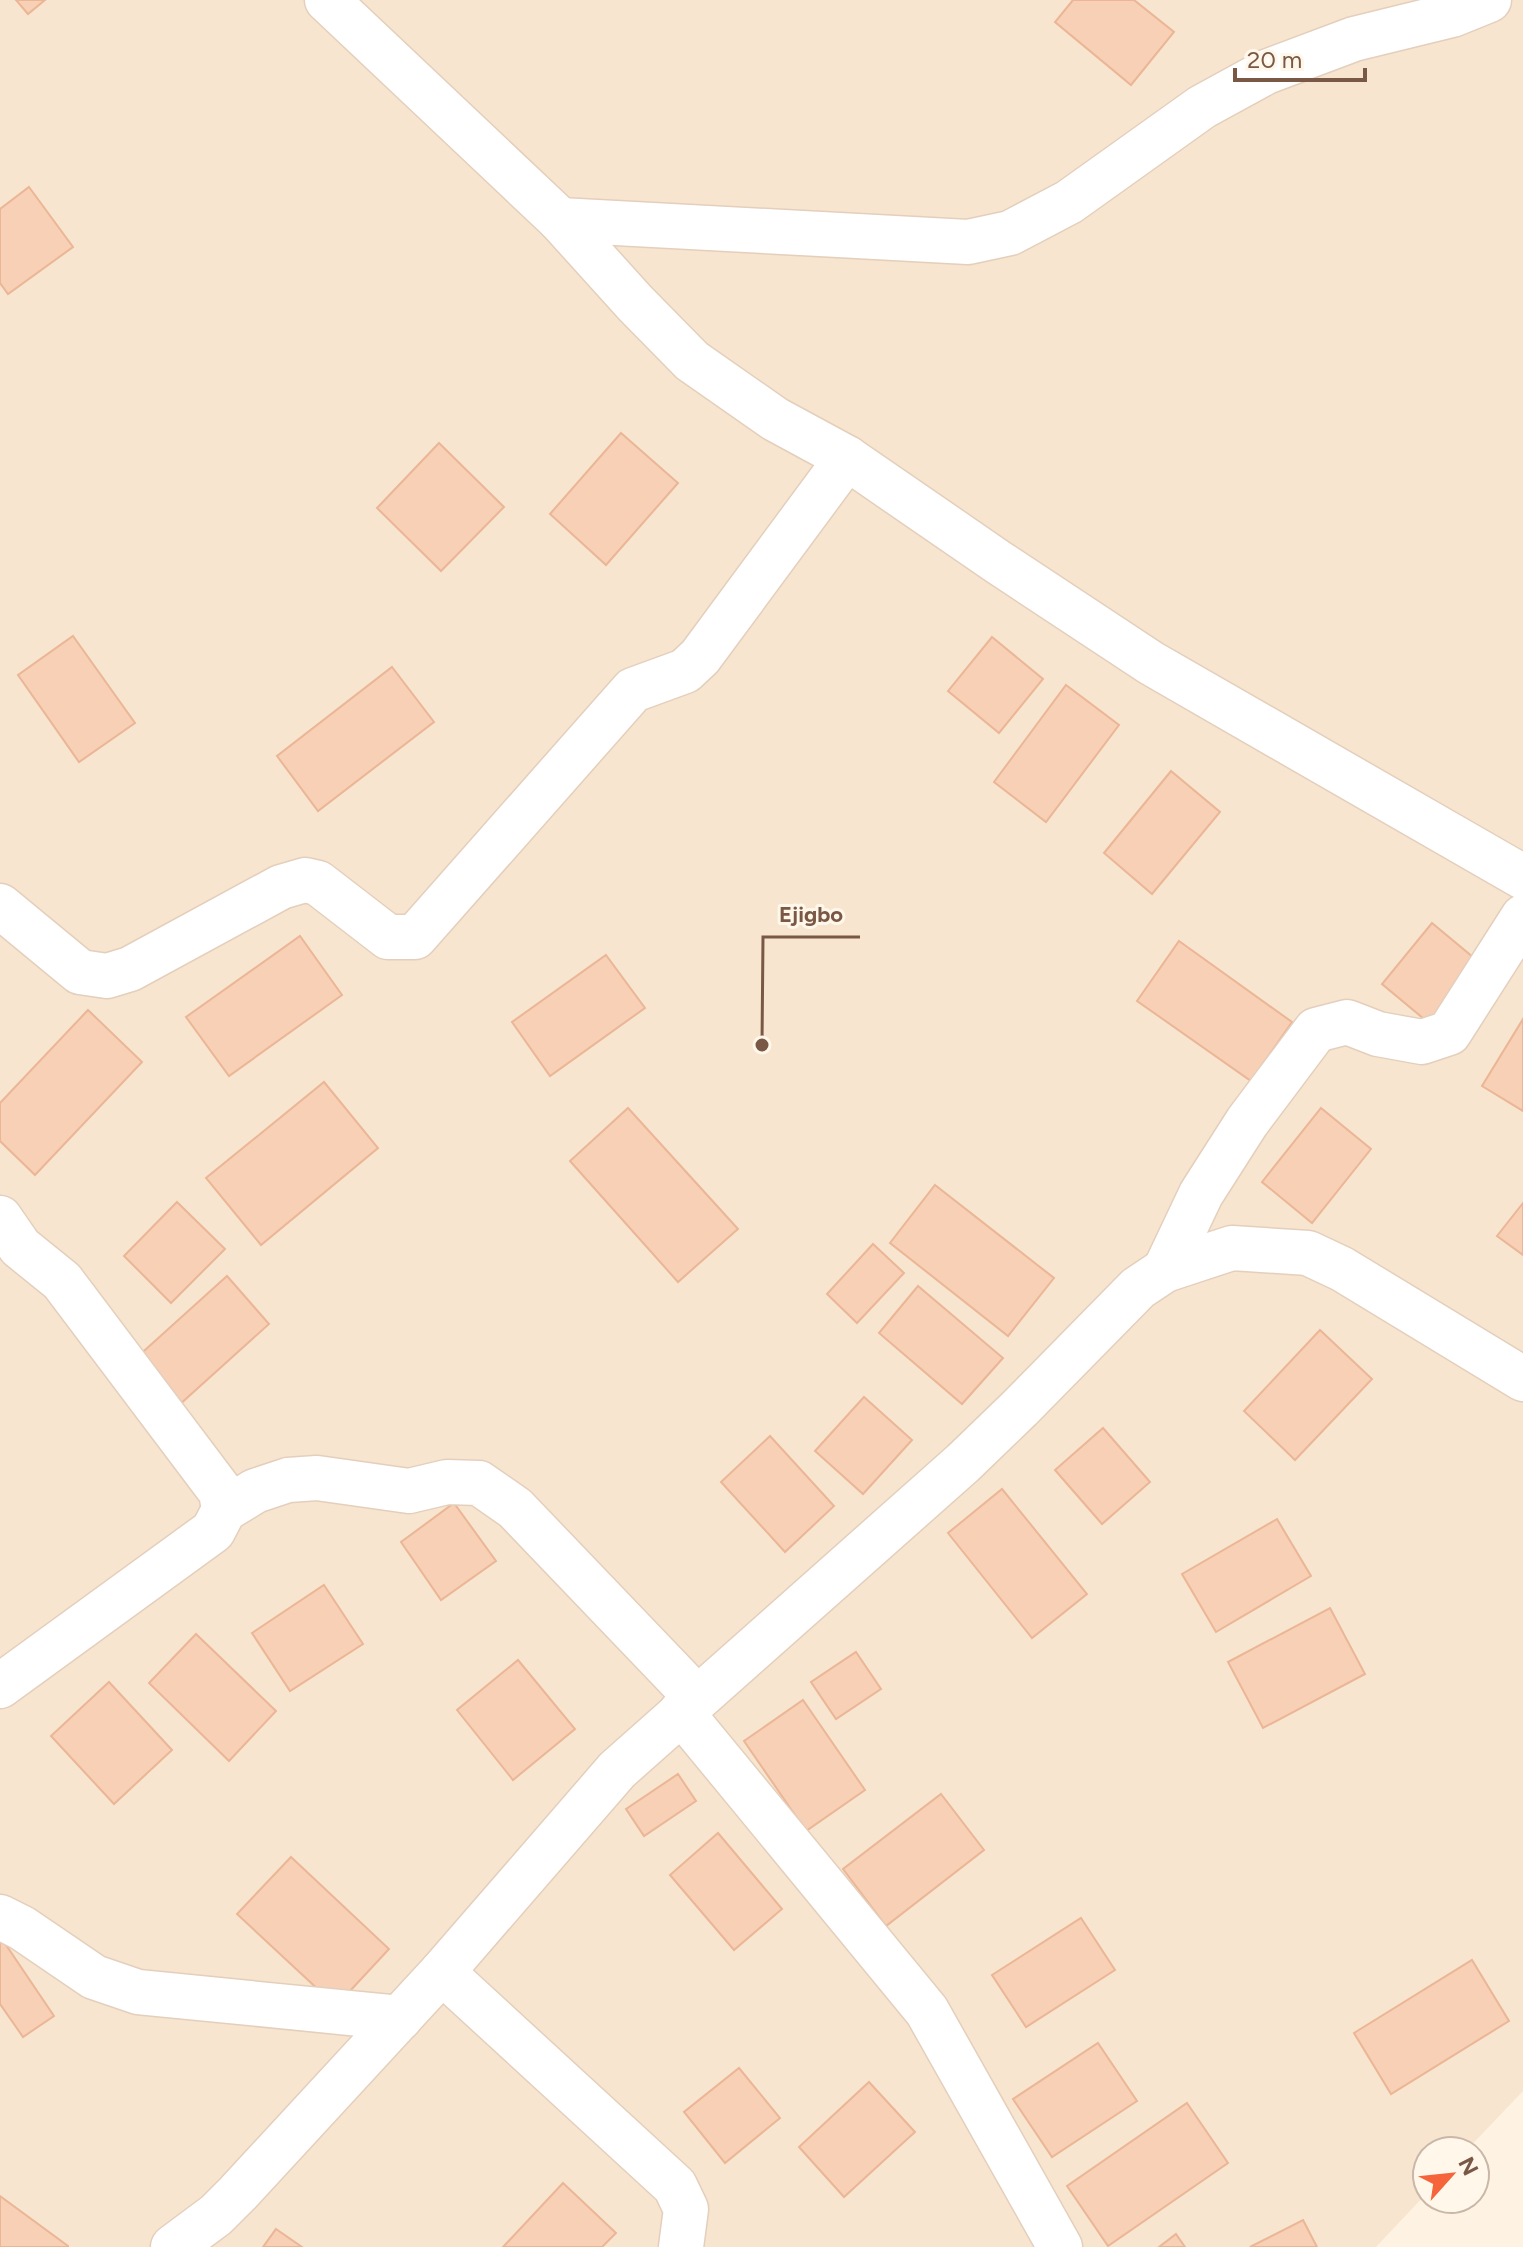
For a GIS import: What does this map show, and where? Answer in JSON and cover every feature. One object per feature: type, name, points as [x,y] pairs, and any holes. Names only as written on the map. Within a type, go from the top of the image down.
[{"type":"street","points":[[327,0],[560,220],[692,361],[775,419],[847,458],[1151,663],[1523,877]]},
{"type":"street","points":[[560,220],[968,242],[1010,233],[1069,202],[1202,107],[1266,72],[1354,39],[1452,15],[1489,0]]},
{"type":"street","points":[[0,906],[80,972],[107,976],[130,969],[281,887],[305,880],[318,883],[388,937],[415,937],[633,690],[685,671],[700,657],[847,458]]},
{"type":"street","points":[[1165,1270],[1201,1194],[1247,1122],[1316,1030],[1347,1022],[1378,1034],[1422,1042],[1449,1033],[1523,917]]},
{"type":"street","points":[[0,1218],[20,1247],[62,1281],[221,1492],[224,1510]]},
{"type":"street","points":[[173,2247],[216,2215],[238,2193],[442,1972],[617,1770],[963,1463],[1138,1288],[1165,1270],[1232,1248],[1308,1253],[1342,1269],[1523,1379]]},
{"type":"street","points":[[0,1686],[213,1531],[224,1510],[255,1491],[288,1480],[317,1478],[409,1491],[447,1482],[479,1483],[515,1508],[689,1705],[927,2011],[1060,2247]]},
{"type":"street","points":[[0,1917],[22,1928],[94,1977],[138,1992],[400,2018]]},
{"type":"street","points":[[442,1972],[675,2186],[686,2209],[681,2247]]},
{"type":"shaded area","points":[[0,0],[1523,0],[1523,2091],[1481,2135],[1411,2135],[1411,2210],[1376,2247],[0,2247]]},
{"type":"building","points":[[16,0],[45,0],[28,14]]},
{"type":"building","points":[[1073,0],[1134,0],[1174,32],[1131,85],[1055,22]]},
{"type":"building","points":[[29,187],[73,247],[8,294],[0,283],[0,209]]},
{"type":"building","points":[[621,433],[678,483],[606,565],[550,514]]},
{"type":"building","points":[[439,443],[504,507],[441,571],[377,508]]},
{"type":"building","points":[[73,636],[135,723],[79,762],[18,675]]},
{"type":"building","points":[[992,637],[1043,679],[999,733],[948,691]]},
{"type":"building","points":[[392,667],[434,722],[318,811],[277,756]]},
{"type":"building","points":[[1066,685],[1119,725],[1046,822],[994,782]]},
{"type":"building","points":[[1171,771],[1220,812],[1152,894],[1104,853]]},
{"type":"building","points":[[1432,923],[1480,963],[1430,1024],[1382,984]]},
{"type":"building","points":[[300,936],[342,995],[229,1076],[186,1017]]},
{"type":"building","points":[[1179,941],[1292,1022],[1251,1081],[1137,1001]]},
{"type":"building","points":[[606,955],[645,1008],[550,1076],[512,1022]]},
{"type":"building","points":[[88,1010],[142,1062],[35,1175],[0,1141],[0,1103]]},
{"type":"building","points":[[1523,1019],[1523,1111],[1482,1086]]},
{"type":"building","points":[[324,1082],[378,1148],[261,1245],[206,1178]]},
{"type":"building","points":[[628,1108],[738,1229],[678,1282],[570,1161]]},
{"type":"building","points":[[1321,1108],[1371,1149],[1312,1223],[1262,1182]]},
{"type":"building","points":[[935,1185],[1054,1278],[1008,1336],[890,1243]]},
{"type":"building","points":[[177,1202],[225,1249],[171,1303],[124,1256]]},
{"type":"building","points":[[1523,1203],[1523,1255],[1497,1236]]},
{"type":"building","points":[[873,1244],[904,1273],[857,1323],[827,1294]]},
{"type":"building","points":[[227,1276],[269,1324],[178,1406],[135,1359]]},
{"type":"building","points":[[918,1286],[1003,1358],[962,1404],[879,1333]]},
{"type":"building","points":[[1320,1330],[1372,1379],[1295,1460],[1244,1411]]},
{"type":"building","points":[[864,1397],[912,1440],[863,1494],[815,1451]]},
{"type":"building","points":[[1103,1428],[1150,1482],[1102,1524],[1055,1470]]},
{"type":"building","points":[[770,1436],[834,1506],[785,1552],[721,1482]]},
{"type":"building","points":[[1002,1489],[1087,1594],[1032,1638],[948,1533]]},
{"type":"building","points":[[454,1503],[496,1561],[441,1600],[401,1542]]},
{"type":"building","points":[[1277,1519],[1311,1576],[1216,1632],[1182,1574]]},
{"type":"building","points":[[324,1585],[363,1644],[290,1691],[252,1633]]},
{"type":"building","points":[[1330,1608],[1365,1674],[1263,1728],[1228,1662]]},
{"type":"building","points":[[196,1634],[276,1711],[229,1761],[149,1683]]},
{"type":"building","points":[[856,1652],[881,1689],[836,1719],[811,1682]]},
{"type":"building","points":[[518,1660],[575,1729],[513,1780],[457,1710]]},
{"type":"building","points":[[109,1682],[172,1750],[114,1804],[51,1736]]},
{"type":"building","points":[[803,1700],[865,1790],[806,1831],[744,1741]]},
{"type":"building","points":[[678,1774],[696,1801],[644,1836],[626,1809]]},
{"type":"building","points":[[941,1794],[984,1850],[886,1926],[843,1869]]},
{"type":"building","points":[[718,1833],[782,1909],[734,1950],[670,1875]]},
{"type":"building","points":[[291,1857],[389,1949],[336,2006],[237,1914]]},
{"type":"building","points":[[1081,1918],[1115,1970],[1026,2027],[992,1975]]},
{"type":"building","points":[[0,1936],[54,2016],[23,2037],[0,2004]]},
{"type":"building","points":[[1472,1960],[1509,2021],[1391,2094],[1354,2033]]},
{"type":"building","points":[[1098,2043],[1137,2101],[1052,2157],[1013,2099]]},
{"type":"building","points":[[739,2068],[780,2118],[725,2163],[684,2112]]},
{"type":"building","points":[[869,2082],[915,2132],[844,2197],[799,2147]]},
{"type":"building","points":[[1187,2103],[1228,2163],[1108,2246],[1067,2186]]},
{"type":"building","points":[[563,2183],[616,2233],[602,2247],[503,2247]]},
{"type":"building","points":[[0,2196],[68,2246],[68,2247],[0,2247]]},
{"type":"building","points":[[1303,2220],[1317,2247],[1250,2247]]},
{"type":"building","points":[[276,2229],[302,2247],[263,2247]]},
{"type":"building","points":[[1176,2234],[1185,2247],[1159,2247]]},
{"type":"place","name":"Ejigbo","points":[[762,1045]]}]
